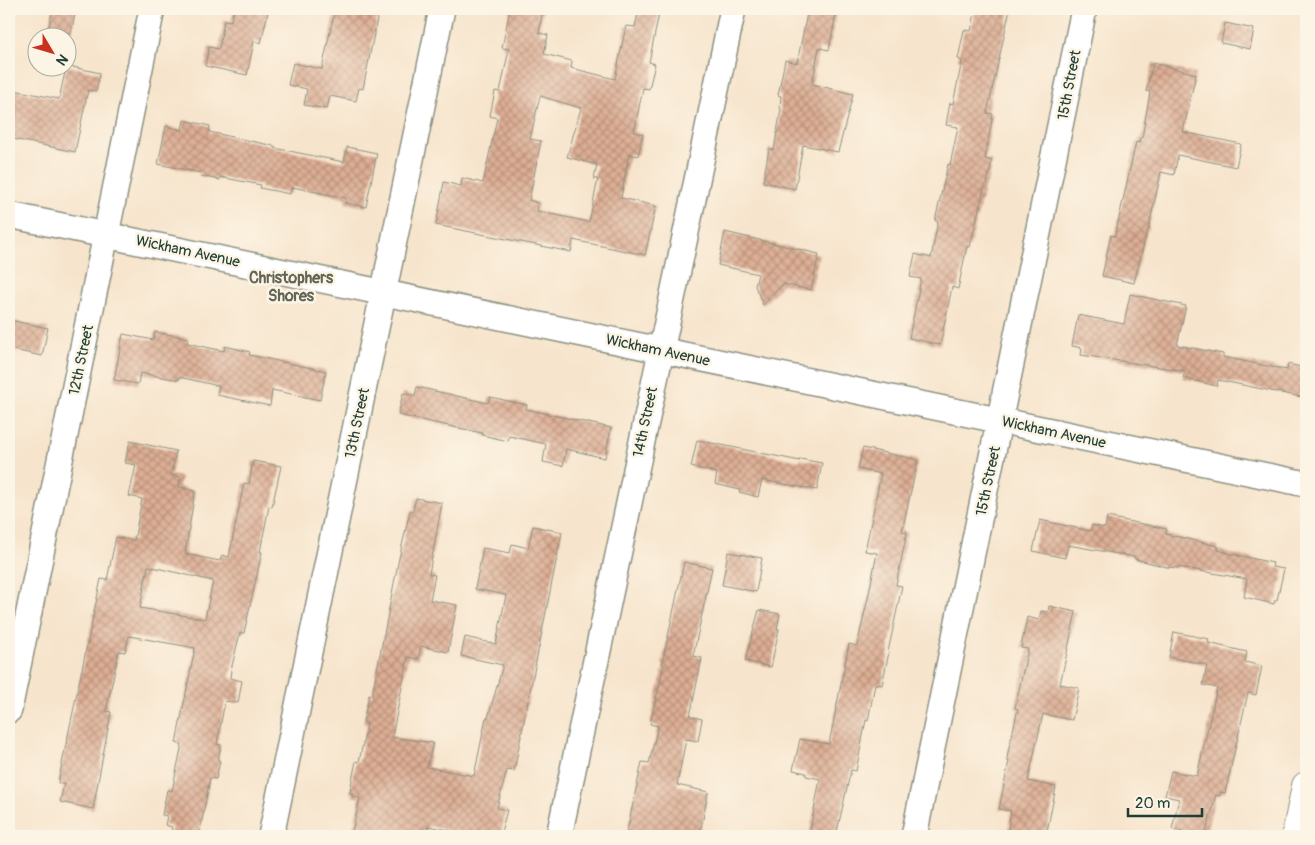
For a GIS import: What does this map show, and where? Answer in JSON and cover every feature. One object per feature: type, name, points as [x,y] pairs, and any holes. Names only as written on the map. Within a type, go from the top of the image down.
[{"type":"main road","points":[[1296,836],[1306,786]]},
{"type":"street","name":"12th Street","points":[[9,710],[152,9]]},
{"type":"street","name":"13th Street","points":[[271,836],[442,9]]},
{"type":"street","name":"14th Street","points":[[559,836],[733,9]]},
{"type":"street","name":"15th Street","points":[[914,836],[1001,421],[1084,9]]},
{"type":"street","name":"Wickham Avenue","points":[[9,215],[1306,484]]},
{"type":"building","points":[[53,9],[76,9],[72,28],[48,28]]},
{"type":"building","points":[[234,9],[254,9],[268,12],[261,43],[254,41],[247,75],[205,66],[209,47],[219,49],[224,20],[231,21]]},
{"type":"building","points":[[335,9],[379,9],[363,89],[359,88],[356,101],[330,96],[327,109],[304,105],[307,89],[288,85],[293,63],[322,69]]},
{"type":"building","points":[[510,9],[543,9],[539,33],[548,35],[544,54],[572,61],[571,68],[615,79],[626,26],[635,27],[639,9],[660,9],[649,62],[655,64],[649,89],[643,88],[634,132],[643,134],[638,156],[629,154],[621,198],[656,206],[645,255],[573,240],[571,252],[436,225],[444,182],[461,186],[462,178],[483,183],[497,118],[490,116],[495,91],[500,92],[509,49],[502,48]],"holes":[[[540,96],[581,108],[567,157],[597,165],[594,179],[598,179],[589,222],[537,211],[538,203],[529,200],[541,141],[530,139]]]},
{"type":"building","points":[[808,9],[837,9],[829,50],[819,48],[812,84],[853,94],[838,152],[803,145],[795,189],[763,182],[769,149],[774,150],[781,109],[781,96],[778,95],[785,60],[797,63]]},
{"type":"building","points":[[976,9],[1010,9],[987,113],[993,114],[985,159],[992,161],[970,247],[967,246],[958,289],[952,287],[940,345],[909,338],[921,279],[910,277],[915,254],[931,258],[938,221],[935,221],[958,127],[946,125],[950,103],[953,104],[962,61],[958,59],[964,30],[971,31]]},
{"type":"building","points":[[1225,23],[1254,29],[1250,49],[1221,43]]},
{"type":"building","points":[[1153,63],[1196,74],[1183,132],[1241,144],[1236,167],[1178,155],[1174,175],[1161,172],[1134,283],[1102,276],[1111,235],[1115,236],[1136,142],[1139,143],[1140,138],[1142,138],[1150,92],[1146,91]]},
{"type":"building","points":[[78,68],[100,73],[96,91],[88,90],[75,152],[9,138],[9,89],[59,99],[64,78],[78,78]]},
{"type":"building","points":[[184,120],[210,126],[209,132],[274,146],[274,148],[344,162],[347,147],[377,153],[366,207],[345,203],[346,198],[292,187],[290,194],[260,188],[261,185],[220,177],[220,180],[200,176],[201,173],[158,164],[166,126],[182,130]]},
{"type":"building","points":[[725,232],[819,254],[811,290],[783,284],[763,305],[755,286],[758,274],[718,265]]},
{"type":"building","points":[[1130,294],[1186,306],[1177,345],[1223,354],[1223,357],[1287,370],[1288,364],[1306,368],[1306,398],[1218,380],[1217,386],[1183,378],[1185,371],[1081,355],[1082,348],[1072,346],[1078,315],[1124,324]]},
{"type":"building","points":[[9,320],[48,328],[42,356],[9,349]]},
{"type":"building","points":[[155,332],[188,338],[187,343],[224,351],[225,346],[250,352],[249,355],[326,371],[320,400],[272,390],[270,406],[217,395],[219,386],[179,377],[179,380],[140,373],[138,384],[114,380],[123,334],[153,340]]},
{"type":"building","points":[[417,387],[488,403],[490,397],[527,405],[526,409],[611,428],[605,458],[566,449],[563,466],[543,462],[546,444],[509,436],[508,441],[482,435],[482,433],[398,415],[403,393],[415,396]]},
{"type":"building","points":[[697,440],[800,461],[800,459],[822,463],[817,490],[762,480],[758,497],[715,484],[717,473],[691,467]]},
{"type":"building","points":[[130,441],[176,451],[171,475],[181,477],[179,487],[195,491],[185,554],[220,561],[222,555],[229,557],[244,483],[249,484],[253,461],[281,466],[272,507],[269,506],[260,552],[262,552],[244,633],[240,633],[231,670],[230,678],[242,681],[238,703],[225,701],[217,744],[221,745],[218,760],[220,761],[216,779],[210,778],[199,836],[170,836],[172,827],[165,825],[167,816],[162,815],[167,790],[172,791],[182,744],[176,743],[195,648],[129,636],[125,652],[119,651],[106,711],[111,712],[93,809],[60,802],[64,784],[58,783],[101,579],[107,580],[116,537],[134,541],[142,499],[129,496],[136,465],[125,463]],"holes":[[[148,566],[213,581],[205,619],[140,608]]]},
{"type":"building","points":[[863,448],[918,460],[902,531],[907,532],[896,585],[902,586],[882,685],[875,684],[856,771],[851,770],[836,836],[834,836],[810,831],[820,779],[806,776],[806,773],[793,770],[800,739],[829,744],[849,644],[857,646],[868,598],[877,553],[865,551],[881,474],[858,469]]},
{"type":"building","points":[[416,498],[442,503],[429,574],[435,575],[430,600],[457,605],[448,652],[421,646],[418,659],[408,657],[392,737],[433,743],[427,767],[474,776],[486,718],[488,718],[503,665],[461,656],[465,637],[496,644],[506,595],[475,589],[483,548],[510,553],[512,544],[528,548],[533,526],[562,532],[514,771],[507,770],[497,808],[507,810],[500,836],[478,836],[428,826],[426,836],[351,836],[360,798],[352,796],[353,793],[350,793],[352,780],[356,761],[359,762],[367,724],[363,723],[369,695],[372,695],[398,563],[410,511],[413,511]]},
{"type":"building","points":[[1107,517],[1167,529],[1166,534],[1218,546],[1218,550],[1232,554],[1273,563],[1272,567],[1284,569],[1277,600],[1275,600],[1274,604],[1244,597],[1247,579],[1178,567],[1167,567],[1135,559],[1135,557],[1068,545],[1065,558],[1033,551],[1040,520],[1090,531],[1092,525],[1105,528]]},
{"type":"building","points":[[728,552],[762,558],[756,592],[722,585]]},
{"type":"building","points":[[684,562],[712,568],[693,656],[702,658],[690,716],[702,719],[698,741],[686,739],[677,785],[708,792],[703,819],[699,836],[626,836],[642,762],[649,763],[658,726],[650,724],[664,665],[662,664]]},
{"type":"building","points":[[1049,606],[1076,612],[1060,684],[1079,688],[1072,720],[1043,714],[1028,781],[1056,787],[1046,836],[1007,836],[1011,811],[999,809],[1009,761],[1007,760],[1008,752],[1018,709],[1015,708],[1028,649],[1021,648],[1027,617],[1039,620],[1041,611],[1048,612]]},
{"type":"building","points":[[759,610],[780,614],[777,629],[779,629],[771,667],[745,661]]},
{"type":"building","points":[[1174,632],[1209,639],[1208,643],[1247,652],[1245,662],[1262,666],[1256,695],[1248,693],[1225,793],[1221,792],[1220,796],[1216,795],[1205,836],[1182,836],[1183,832],[1172,829],[1179,799],[1165,796],[1171,771],[1197,776],[1217,688],[1203,685],[1207,665],[1169,657]]},
{"type":"district","name":"Christophers Shores","points":[[291,286]]}]
